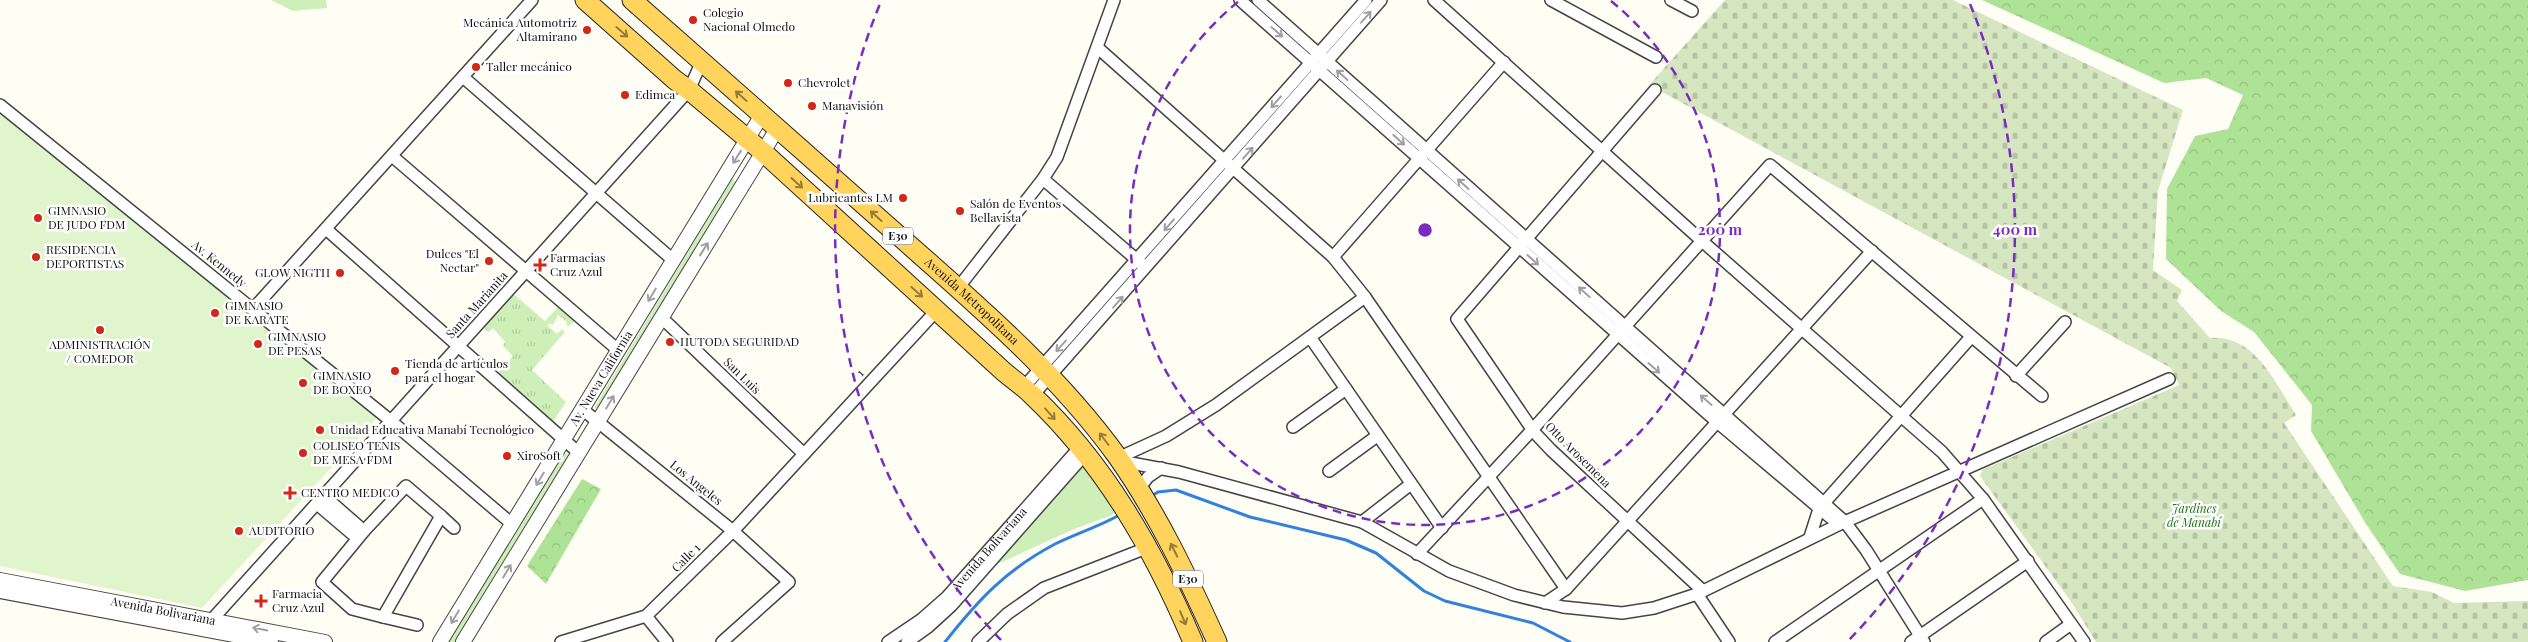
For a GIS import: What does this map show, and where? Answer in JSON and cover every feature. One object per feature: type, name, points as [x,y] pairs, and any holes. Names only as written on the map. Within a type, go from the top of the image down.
[{"type":"highway","name":"E30","points":[[585,0],[674,80],[689,90],[763,152],[1029,391],[1083,450],[1138,528],[1169,585],[1193,642]]},
{"type":"highway","name":"Avenida Metropolitana","points":[[632,0],[958,288],[1074,402],[1119,459],[1156,517],[1187,576],[1217,642]]},
{"type":"street","points":[[253,309],[532,0]]},
{"type":"street","points":[[958,288],[1043,179],[1056,157],[1098,48],[1114,0]]},
{"type":"street","points":[[1240,0],[1320,62]]},
{"type":"street","points":[[1258,0],[1320,62],[1423,155],[1621,332],[1858,538],[1880,571],[1918,640],[2028,561]]},
{"type":"street","points":[[1029,391],[1147,269],[1235,169],[1320,62],[1366,0]]},
{"type":"street","points":[[1046,373],[1138,260],[1226,160],[1381,0]]},
{"type":"street","points":[[1434,0],[1702,241],[1902,416],[1959,470],[1983,499],[2084,642]]},
{"type":"street","points":[[1551,0],[1567,4],[1656,57]]},
{"type":"street","points":[[1672,0],[1692,11]]},
{"type":"street","points":[[1098,48],[1333,257],[1364,296],[1566,589]]},
{"type":"street","name":"Santa Marianita","points":[[208,624],[689,90],[702,61]]},
{"type":"street","points":[[1333,257],[1504,62]]},
{"type":"street","points":[[463,77],[673,260]]},
{"type":"street","points":[[1522,243],[1655,90]]},
{"type":"street","name":"Av. Kennedy","points":[[0,105],[391,421],[512,524]]},
{"type":"street","name":"Av. Nueva California","points":[[440,642],[762,115]]},
{"type":"street","name":"Av. Nueva California","points":[[463,642],[777,129]]},
{"type":"street","points":[[392,156],[618,350]]},
{"type":"street","points":[[1417,554],[1533,429],[1770,165],[2016,376],[2042,396]]},
{"type":"street","points":[[1043,179],[1147,269]]},
{"type":"street","points":[[326,229],[579,453]]},
{"type":"street","name":"Otto Arosemena","points":[[1522,243],[1457,319],[1533,429],[1551,450],[1700,593],[1729,642]]},
{"type":"street","points":[[1545,603],[1566,589],[1872,251]]},
{"type":"street","points":[[1119,459],[1153,443],[1194,419],[1310,337],[1364,296]]},
{"type":"street","name":"1","points":[[804,454],[937,310]]},
{"type":"street","name":"San Luis","points":[[662,318],[804,454]]},
{"type":"street","points":[[2016,376],[2065,322]]},
{"type":"street","points":[[1310,337],[1442,528]]},
{"type":"street","points":[[1810,537],[1821,506],[1971,337]]},
{"type":"street","points":[[1119,459],[1161,468],[1362,522],[1417,554],[1473,581],[1545,603],[1584,610],[1622,613],[1654,608],[1700,593],[1810,537],[2169,379]]},
{"type":"street","points":[[1293,427],[1346,389]]},
{"type":"street","name":"Los Angeles","points":[[582,409],[733,531],[789,582],[722,642]]},
{"type":"street","points":[[1329,471],[1377,436]]},
{"type":"street","name":"Avenida Bolivariana","points":[[888,642],[922,619],[947,597],[1083,450]]},
{"type":"street","name":"Avenida Bolivariana","points":[[907,642],[928,627],[951,606],[1083,450]]},
{"type":"street","name":"Calle 1","points":[[561,642],[646,616],[733,531],[804,454]]},
{"type":"street","points":[[1140,492],[1148,477],[1161,468]]},
{"type":"street","points":[[1362,522],[1411,484]]},
{"type":"street","points":[[417,625],[352,609],[322,582],[361,535],[406,486],[454,528]]},
{"type":"street","points":[[1775,642],[1983,499]]},
{"type":"street","points":[[320,500],[361,535]]},
{"type":"street","points":[[384,617],[441,516]]},
{"type":"street","points":[[978,642],[1007,614],[1044,588],[1062,579],[1149,548]]},
{"type":"street","name":"Avenida Bolivariana","points":[[0,580],[208,624],[272,642]]},
{"type":"street","name":"Avenida Bolivariana","points":[[0,591],[320,641]]},
{"type":"street","points":[[646,616],[667,642]]},
{"type":"street","points":[[2046,642],[2071,624]]},
{"type":"green space","points":[[271,0],[326,0],[327,8],[293,11]]},
{"type":"green space","name":"Jardines de Manabí","points":[[1725,0],[1953,0],[2183,110],[2158,191],[2153,270],[2182,290],[2177,301],[2210,338],[2226,339],[2239,344],[2262,363],[2296,415],[2284,423],[2393,586],[2432,592],[2454,603],[2528,601],[2528,642],[2096,642],[2072,603],[1980,476],[1982,470],[2179,385],[2171,368],[1649,85]]},
{"type":"green space","points":[[1982,0],[2528,0],[2528,580],[2465,591],[2400,574],[2366,524],[2311,431],[2312,405],[2254,332],[2221,311],[2166,259],[2167,189],[2195,136],[2228,129],[2243,95],[2206,78],[2164,83]]},
{"type":"green space","points":[[0,108],[379,416],[202,608],[0,566]]},
{"type":"green space","points":[[732,179],[736,182],[598,409],[594,408]]},
{"type":"green space","points":[[511,292],[545,321],[559,306],[577,319],[569,326],[558,315],[553,325],[549,323],[548,326],[557,334],[562,329],[565,332],[532,370],[566,402],[553,422],[498,373],[513,356],[503,346],[505,342],[493,328],[488,332],[481,325]]},
{"type":"green space","points":[[564,452],[568,455],[455,642],[448,642]]},
{"type":"green space","points":[[1083,467],[1118,510],[1110,516],[1074,529],[989,568]]},
{"type":"green space","points":[[582,479],[601,489],[546,584],[527,566]]},
{"type":"waterway","points":[[1150,497],[1158,492],[1176,490],[1250,517],[1346,540],[1376,553],[1424,591],[1445,601],[1533,623],[1570,642]]},
{"type":"waterway","points":[[945,642],[982,599],[1022,564],[1055,544],[1121,514]]},
{"type":"place","name":"Colegio Nacional Olmedo","points":[[693,20]]},
{"type":"place","name":"Mecánica Automotriz Altamirano","points":[[587,30]]},
{"type":"place","name":"Taller mecánico","points":[[476,67]]},
{"type":"place","name":"Chevrolet","points":[[788,83]]},
{"type":"place","name":"Edimca","points":[[625,95]]},
{"type":"place","name":"Manavisión","points":[[812,106]]},
{"type":"place","name":"Lubricantes LM","points":[[903,198]]},
{"type":"place","name":"Salón de Eventos Bellavista","points":[[960,211]]},
{"type":"place","name":"GIMNASIO DE JUDO FDM","points":[[38,218]]},
{"type":"place","name":"RESIDENCIA DEPORTISTAS","points":[[36,257]]},
{"type":"place","name":"Dulces \"El Nectar\"","points":[[489,261]]},
{"type":"place","name":"Farmacias Cruz Azul","points":[[540,265]]},
{"type":"place","name":"GLOW NIGTH","points":[[340,273]]},
{"type":"place","name":"GIMNASIO DE KARATE","points":[[215,313]]},
{"type":"place","name":"ADMINISTRACIÓN / COMEDOR","points":[[100,330]]},
{"type":"place","name":"HUTODA SEGURIDAD","points":[[670,342]]},
{"type":"place","name":"GIMNASIO DE PESAS","points":[[258,344]]},
{"type":"place","name":"Tienda de artículos para el hogar","points":[[395,371]]},
{"type":"place","name":"GIMNASIO DE BOXEO","points":[[303,383]]},
{"type":"place","name":"Unidad Educativa Manabí Tecnológico","points":[[320,430]]},
{"type":"place","name":"COLISEO TENIS DE MESA FDM","points":[[303,453]]},
{"type":"place","name":"XiroSoft","points":[[507,456]]},
{"type":"place","name":"CENTRO MEDICO","points":[[290,493]]},
{"type":"place","name":"AUDITORIO","points":[[239,531]]},
{"type":"place","name":"Farmacia Cruz Azul","points":[[261,601]]}]
